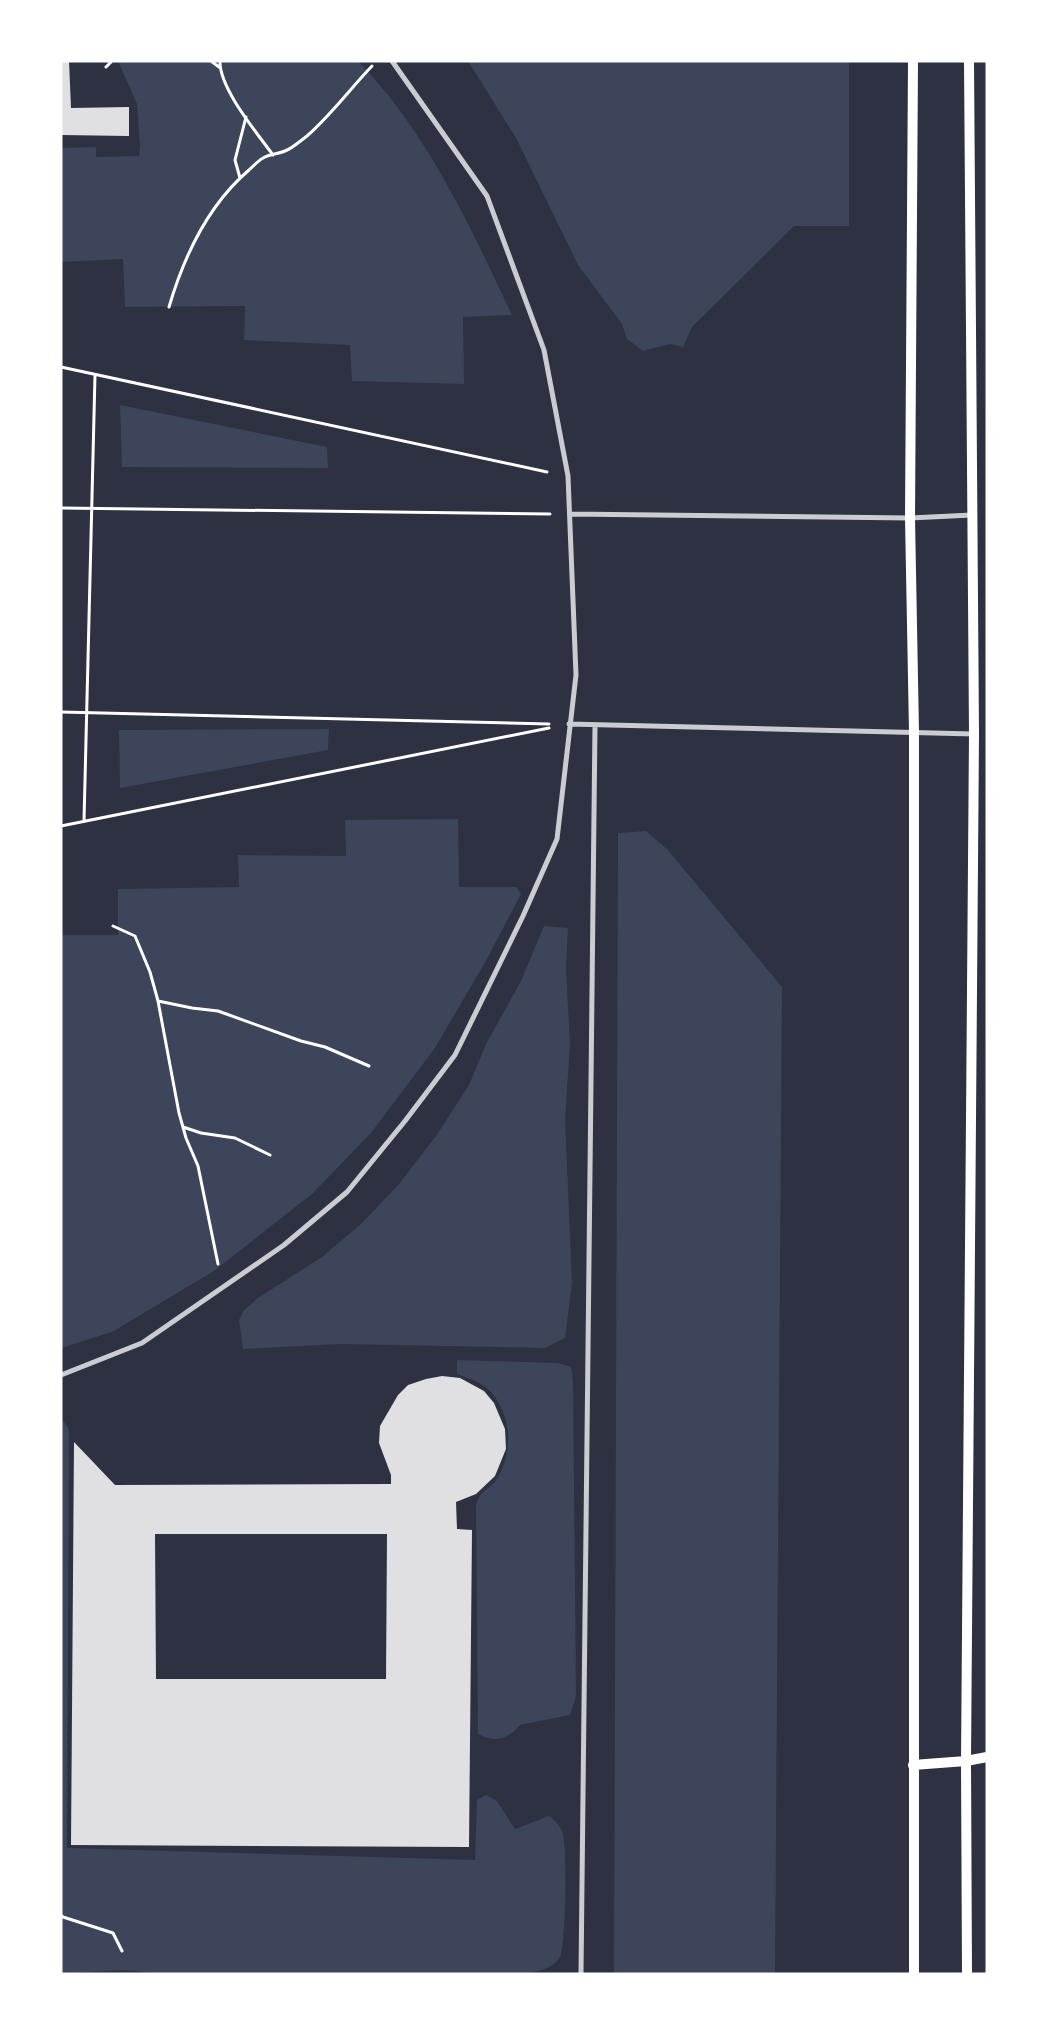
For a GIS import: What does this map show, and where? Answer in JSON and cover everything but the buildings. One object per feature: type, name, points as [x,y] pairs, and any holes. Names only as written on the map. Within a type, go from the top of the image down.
[{"type":"main road","points":[[913,61],[910,518],[914,732],[914,1974]]},
{"type":"main road","points":[[967,1974],[966,1761],[974,734],[969,61]]},
{"type":"main road","points":[[913,1765],[966,1761],[987,1757]]},
{"type":"street","points":[[61,1375],[142,1343],[284,1245],[346,1192],[405,1121],[455,1055],[523,916],[557,839],[576,674],[568,476],[544,350],[487,196],[392,61]]},
{"type":"street","points":[[570,514],[910,518],[972,515]]},
{"type":"street","points":[[569,724],[974,734]]},
{"type":"street","points":[[581,1974],[595,725]]},
{"type":"path","points":[[106,67],[112,61]]},
{"type":"path","points":[[212,61],[220,67]]},
{"type":"path","points":[[220,61],[220,67],[227,88],[273,155]]},
{"type":"path","points":[[169,307],[178,277],[197,235],[240,178],[263,158],[286,151],[307,135],[331,113],[376,61]]},
{"type":"path","points":[[240,178],[235,160],[246,116]]},
{"type":"path","points":[[61,367],[568,476]]},
{"type":"path","points":[[84,822],[95,375]]},
{"type":"path","points":[[61,508],[570,514]]},
{"type":"path","points":[[61,712],[569,724]]},
{"type":"path","points":[[61,826],[569,724]]},
{"type":"path","points":[[113,926],[135,936],[150,972],[158,1001],[170,1073],[182,1127],[198,1166],[224,1286]]},
{"type":"path","points":[[158,1001],[218,1011],[302,1041],[325,1047],[369,1066]]},
{"type":"path","points":[[182,1127],[201,1133],[235,1138],[270,1155]]},
{"type":"path","points":[[61,1914],[63,1917],[113,1932],[122,1952]]},
{"type":"shaded area","points":[[118,61],[358,61],[406,119],[446,182],[512,315],[463,317],[464,384],[352,381],[350,345],[244,340],[245,306],[125,307],[123,259],[61,262],[61,148],[96,147],[96,157],[139,156],[137,104]]},
{"type":"shaded area","points":[[468,61],[849,61],[849,226],[794,226],[692,327],[683,347],[670,344],[643,351],[627,339],[622,324],[578,265],[516,138]]},
{"type":"shaded area","points":[[120,405],[327,447],[328,468],[122,467]]},
{"type":"shaded area","points":[[329,729],[328,750],[120,788],[119,730]]},
{"type":"shaded area","points":[[458,819],[459,887],[516,887],[521,894],[487,959],[435,1048],[371,1133],[312,1194],[214,1271],[112,1332],[61,1348],[61,935],[118,935],[118,889],[239,887],[238,855],[346,856],[345,820]]},
{"type":"shaded area","points":[[646,831],[668,850],[782,987],[775,1974],[614,1974],[618,833]]},
{"type":"shaded area","points":[[544,926],[568,928],[566,968],[570,1044],[565,1120],[572,1283],[565,1338],[545,1348],[340,1344],[243,1349],[239,1320],[244,1310],[258,1298],[322,1257],[361,1224],[399,1184],[436,1136],[469,1085],[486,1044],[521,981]]},
{"type":"shaded area","points":[[457,1360],[558,1363],[571,1367],[573,1380],[576,1696],[570,1715],[520,1725],[501,1739],[490,1739],[478,1734],[476,1505],[482,1493],[497,1479],[502,1468],[508,1445],[508,1432],[502,1409],[496,1399],[481,1384],[457,1374]]},
{"type":"shaded area","points":[[61,1418],[69,1429],[67,1848],[475,1860],[477,1800],[486,1795],[497,1801],[515,1829],[549,1816],[557,1823],[563,1833],[565,1916],[562,1949],[557,1961],[545,1969],[526,1974],[151,1974],[129,1970],[61,1972]]}]
